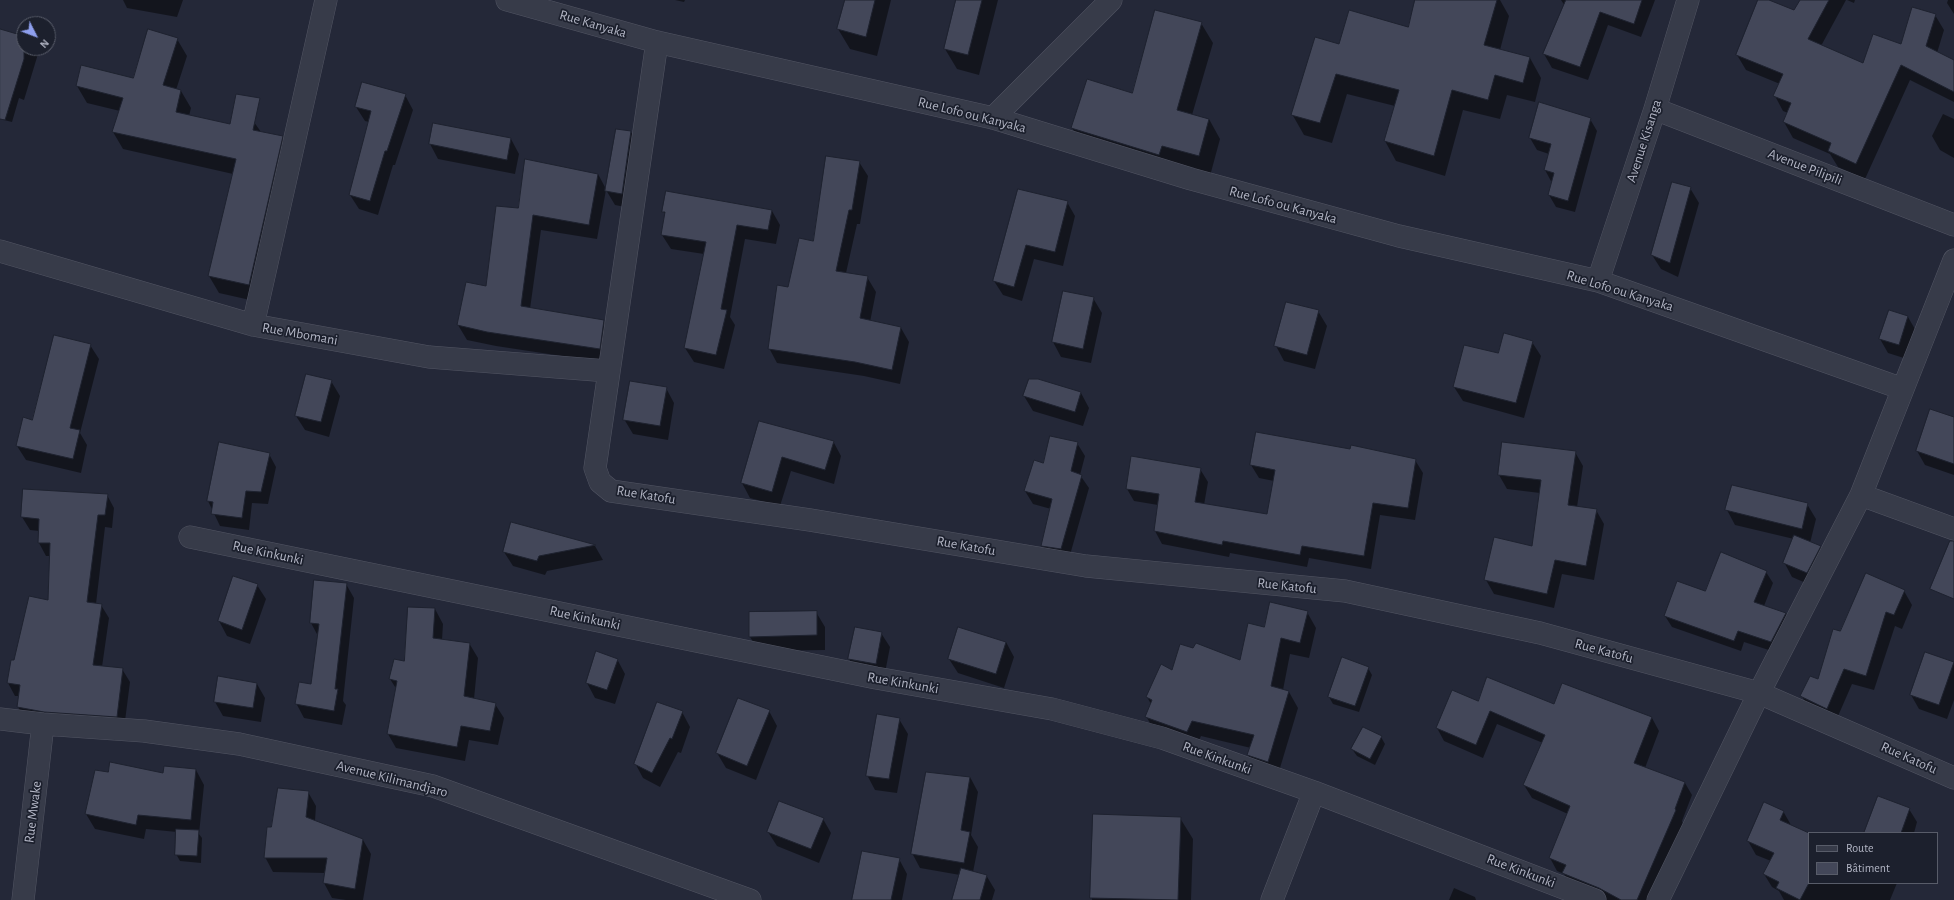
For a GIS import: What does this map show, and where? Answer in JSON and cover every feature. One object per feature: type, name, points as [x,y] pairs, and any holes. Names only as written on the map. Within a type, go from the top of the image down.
[{"type":"street","points":[[253,325],[326,0]]},
{"type":"street","name":"Rue Kanyaka","points":[[507,0],[657,42]]},
{"type":"street","points":[[993,118],[1111,0]]},
{"type":"street","name":"Avenue Kisanga","points":[[1598,281],[1655,109],[1688,0]]},
{"type":"street","points":[[608,371],[657,42]]},
{"type":"street","name":"Rue Lofo ou Kanyaka","points":[[657,42],[993,118],[1191,180],[1399,236],[1598,281],[1903,389]]},
{"type":"street","name":"Avenue Pilipili","points":[[1655,109],[1954,225]]},
{"type":"street","name":"Rue Mbomani","points":[[0,251],[253,325],[429,357],[608,371]]},
{"type":"street","points":[[1658,900],[1759,693],[1861,495],[1954,260]]},
{"type":"street","name":"Rue Katofu","points":[[608,371],[595,468],[600,482],[611,491],[810,520],[1086,566],[1345,591],[1540,633],[1759,693],[1954,778]]},
{"type":"street","points":[[1861,495],[1954,529]]},
{"type":"street","name":"Rue Kinkunki","points":[[190,537],[876,678],[1052,709],[1162,738],[1314,792],[1595,900]]},
{"type":"street","name":"Avenue Kilimandjaro","points":[[0,719],[43,724],[144,731],[239,744],[433,786],[750,900]]},
{"type":"street","name":"Rue Mwake","points":[[23,900],[43,724]]},
{"type":"street","points":[[1272,900],[1314,792]]},
{"type":"building","points":[[845,0],[875,0],[866,37],[837,29]]},
{"type":"building","points":[[956,0],[982,0],[968,55],[944,49]]},
{"type":"building","points":[[1415,0],[1497,0],[1484,45],[1530,57],[1523,83],[1495,75],[1488,100],[1452,90],[1434,156],[1384,141],[1399,90],[1336,74],[1320,123],[1291,115],[1315,37],[1339,44],[1349,10],[1408,27]]},
{"type":"building","points":[[1566,0],[1642,0],[1634,24],[1600,12],[1580,67],[1543,54]]},
{"type":"building","points":[[1758,0],[1769,0],[1794,10],[1800,0],[1829,0],[1808,39],[1863,63],[1873,34],[1901,44],[1912,7],[1936,14],[1926,46],[1954,60],[1954,92],[1901,65],[1856,164],[1828,151],[1831,143],[1783,122],[1791,103],[1773,96],[1783,74],[1736,55]]},
{"type":"building","points":[[1155,10],[1202,22],[1177,110],[1209,119],[1199,156],[1162,146],[1159,155],[1071,128],[1087,79],[1132,93]]},
{"type":"building","points":[[0,29],[16,34],[16,56],[24,56],[24,59],[5,120],[0,119]]},
{"type":"building","points":[[148,29],[178,38],[163,85],[181,90],[176,112],[230,124],[236,94],[260,98],[253,130],[283,136],[249,285],[208,276],[236,159],[112,132],[123,98],[76,86],[81,65],[133,78]]},
{"type":"building","points":[[362,82],[406,94],[387,151],[385,151],[370,201],[349,195],[371,111],[355,107]]},
{"type":"building","points":[[1539,102],[1591,118],[1568,201],[1548,195],[1554,173],[1544,170],[1551,144],[1529,138]]},
{"type":"building","points":[[433,123],[511,138],[507,160],[429,144]]},
{"type":"building","points":[[616,129],[631,131],[622,194],[605,191]]},
{"type":"building","points":[[826,156],[860,161],[852,210],[849,210],[836,271],[868,276],[860,318],[901,327],[892,370],[855,362],[768,349],[777,285],[788,287],[799,238],[813,241]]},
{"type":"building","points":[[525,159],[598,174],[589,225],[533,215],[521,306],[604,320],[600,349],[487,332],[457,325],[466,282],[486,286],[496,206],[518,208]]},
{"type":"building","points":[[1672,182],[1691,187],[1670,263],[1651,255]]},
{"type":"building","points":[[1018,189],[1068,201],[1055,252],[1026,245],[1014,287],[993,281]]},
{"type":"building","points":[[666,191],[772,210],[768,230],[737,225],[721,309],[727,310],[716,355],[684,348],[706,242],[661,235],[665,212],[662,212]]},
{"type":"building","points":[[1063,291],[1094,297],[1083,349],[1052,342]]},
{"type":"building","points":[[1286,302],[1319,310],[1307,355],[1274,346]]},
{"type":"building","points":[[1889,310],[1908,316],[1899,345],[1879,339]]},
{"type":"building","points":[[1504,333],[1533,341],[1516,403],[1453,387],[1464,345],[1498,353]]},
{"type":"building","points":[[54,335],[91,344],[70,428],[80,430],[73,459],[16,446],[23,417],[32,420]]},
{"type":"building","points":[[306,374],[332,380],[321,422],[295,416]]},
{"type":"building","points":[[1029,379],[1038,379],[1081,392],[1075,412],[1023,396]]},
{"type":"building","points":[[630,381],[667,387],[660,426],[623,420]]},
{"type":"building","points":[[1930,409],[1954,417],[1954,464],[1916,451]]},
{"type":"building","points":[[759,421],[834,441],[825,470],[782,457],[772,492],[741,483]]},
{"type":"building","points":[[1256,432],[1350,449],[1351,445],[1416,459],[1408,508],[1373,503],[1364,556],[1302,546],[1300,555],[1223,541],[1222,545],[1154,531],[1159,494],[1126,489],[1131,456],[1201,468],[1195,502],[1267,514],[1275,470],[1250,465]]},
{"type":"building","points":[[1050,436],[1078,442],[1071,471],[1082,475],[1061,549],[1041,546],[1052,499],[1024,491],[1034,460],[1043,463]]},
{"type":"building","points":[[219,442],[270,453],[261,492],[246,491],[242,518],[211,514],[213,502],[207,501]]},
{"type":"building","points":[[1502,442],[1576,451],[1568,505],[1597,509],[1586,566],[1555,560],[1547,594],[1484,580],[1494,537],[1532,546],[1541,480],[1498,475]]},
{"type":"building","points":[[1732,485],[1808,503],[1802,529],[1725,510]]},
{"type":"building","points":[[23,489],[108,494],[105,515],[98,515],[87,602],[102,604],[93,665],[123,668],[117,717],[44,712],[17,707],[20,685],[7,683],[11,660],[14,660],[29,596],[48,600],[50,543],[38,543],[39,519],[21,517]]},
{"type":"building","points":[[511,522],[596,545],[539,556],[537,561],[503,552]]},
{"type":"building","points":[[1794,535],[1821,546],[1807,573],[1783,563]]},
{"type":"building","points":[[1950,541],[1954,541],[1954,599],[1930,589]]},
{"type":"building","points":[[1721,552],[1767,571],[1754,602],[1786,613],[1771,642],[1738,631],[1734,641],[1664,616],[1677,581],[1705,591]]},
{"type":"building","points":[[1866,573],[1905,590],[1894,615],[1886,612],[1866,676],[1844,669],[1827,709],[1800,696],[1810,676],[1818,679],[1833,629],[1840,631]]},
{"type":"building","points":[[233,576],[258,584],[242,630],[218,621]]},
{"type":"building","points":[[314,580],[347,583],[335,689],[338,689],[334,711],[295,704],[299,682],[311,684],[319,624],[310,623]]},
{"type":"building","points":[[1270,602],[1308,611],[1300,643],[1281,638],[1271,686],[1289,691],[1268,762],[1247,755],[1254,735],[1192,721],[1187,732],[1145,717],[1152,700],[1146,697],[1161,664],[1172,670],[1180,644],[1193,648],[1196,643],[1240,660],[1248,623],[1264,627]]},
{"type":"building","points":[[408,607],[435,608],[433,638],[470,643],[464,696],[496,703],[490,731],[461,726],[457,747],[387,734],[397,681],[389,679],[394,659],[404,661]]},
{"type":"building","points":[[817,611],[817,635],[749,637],[749,612]]},
{"type":"building","points":[[855,627],[882,632],[876,664],[848,659]]},
{"type":"building","points":[[958,627],[1006,642],[996,674],[948,659]]},
{"type":"building","points":[[596,651],[618,659],[607,690],[586,683]]},
{"type":"building","points":[[1925,652],[1954,662],[1939,705],[1910,695]]},
{"type":"building","points":[[1342,657],[1369,667],[1355,706],[1328,697]]},
{"type":"building","points":[[218,676],[257,683],[253,708],[214,702]]},
{"type":"building","points":[[1487,677],[1554,704],[1562,683],[1652,717],[1634,763],[1685,782],[1675,809],[1676,810],[1637,900],[1621,900],[1599,888],[1562,873],[1566,865],[1549,858],[1570,806],[1523,785],[1545,735],[1490,711],[1476,745],[1436,728],[1452,690],[1478,701]]},
{"type":"building","points":[[738,698],[770,710],[747,766],[716,753]]},
{"type":"building","points":[[657,702],[683,711],[672,739],[670,738],[652,773],[634,764]]},
{"type":"building","points":[[877,714],[900,718],[889,779],[866,776]]},
{"type":"building","points":[[1363,727],[1382,736],[1370,759],[1351,749]]},
{"type":"building","points":[[110,762],[163,773],[164,766],[196,769],[191,820],[138,815],[136,825],[85,814],[95,770],[108,772]]},
{"type":"building","points":[[926,772],[970,777],[961,830],[970,832],[964,863],[911,854]]},
{"type":"building","points":[[278,788],[309,791],[306,817],[363,839],[355,889],[323,883],[327,858],[264,858],[267,827],[271,827]]},
{"type":"building","points":[[1878,796],[1910,808],[1901,832],[1864,832]]},
{"type":"building","points":[[779,801],[824,818],[811,849],[767,832]]},
{"type":"building","points":[[1764,802],[1784,811],[1780,820],[1808,833],[1808,884],[1800,900],[1776,888],[1779,882],[1763,874],[1774,853],[1747,841]]},
{"type":"building","points":[[1093,814],[1181,817],[1178,900],[1090,898]]},
{"type":"building","points":[[176,829],[199,830],[197,856],[175,855]]},
{"type":"building","points":[[862,851],[900,858],[891,900],[852,900]]},
{"type":"building","points":[[961,868],[987,875],[980,900],[952,900]]}]
